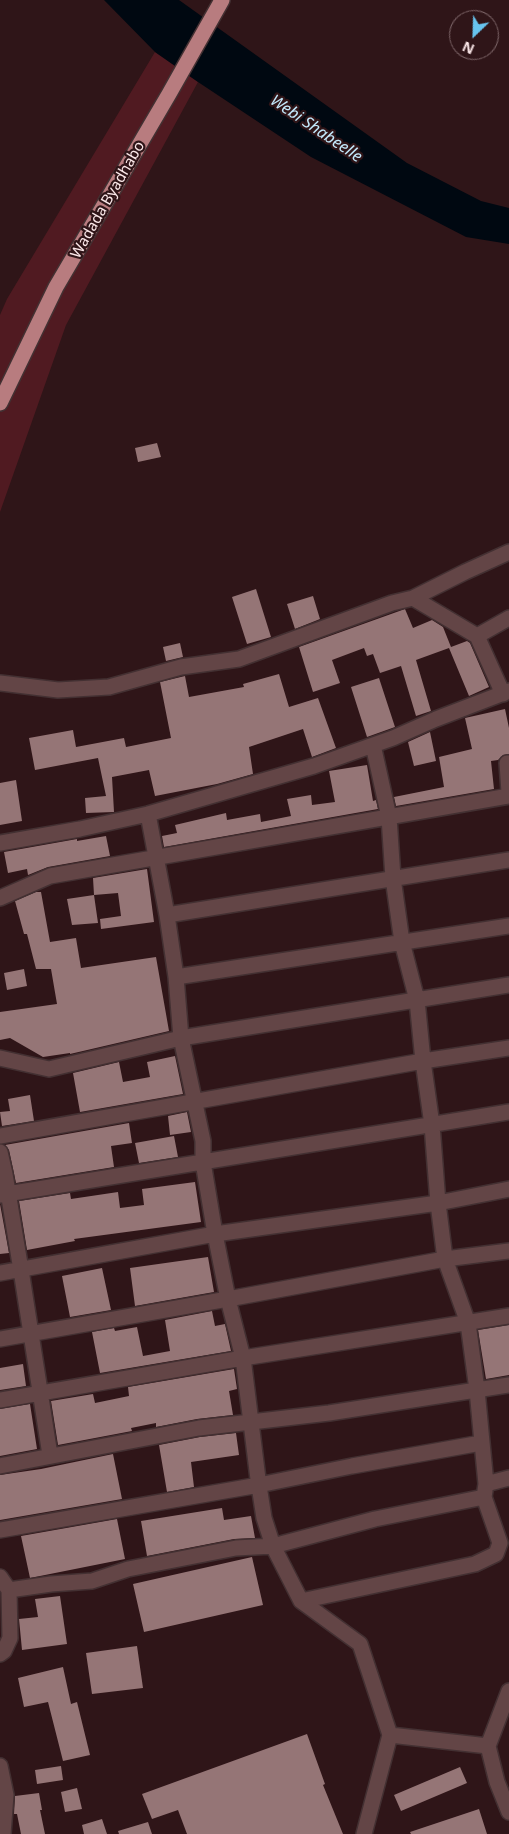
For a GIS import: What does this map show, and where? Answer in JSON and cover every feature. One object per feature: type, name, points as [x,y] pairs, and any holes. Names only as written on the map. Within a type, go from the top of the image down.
[{"type":"main road","name":"Wadada Byadhabo","points":[[0,403],[56,287],[222,0]]},
{"type":"street","points":[[0,683],[58,690],[109,687],[181,667],[239,659],[392,603],[414,598],[509,552]]},
{"type":"street","points":[[0,843],[80,829],[148,814],[314,766],[373,745],[506,692],[477,636],[414,598]]},
{"type":"street","points":[[477,636],[509,618]]},
{"type":"street","points":[[301,1601],[475,1564],[496,1554],[505,1542],[485,1490],[477,1390],[468,1323],[446,1259],[438,1203],[432,1125],[423,1061],[418,1000],[402,942],[393,878],[389,817],[373,745]]},
{"type":"street","points":[[509,763],[507,763],[509,792]]},
{"type":"street","points":[[0,898],[50,876],[509,796]]},
{"type":"street","points":[[148,814],[167,915],[176,978],[181,1038],[202,1141],[203,1162],[215,1234],[228,1299],[243,1358],[264,1518],[273,1546],[301,1601],[360,1644],[390,1734],[364,1834]]},
{"type":"street","points":[[167,915],[509,860]]},
{"type":"street","points":[[176,978],[509,926]]},
{"type":"street","points":[[0,1058],[49,1069],[181,1038],[509,985]]},
{"type":"street","points":[[0,1136],[423,1061],[509,1048]]},
{"type":"street","points":[[4,1195],[509,1112]]},
{"type":"street","points":[[0,1152],[4,1195],[21,1270],[50,1455]]},
{"type":"street","points":[[0,1273],[215,1234],[438,1203],[509,1189]]},
{"type":"street","points":[[0,1339],[446,1259],[509,1251]]},
{"type":"street","points":[[0,1400],[243,1358],[509,1316]]},
{"type":"street","points":[[0,1466],[199,1428],[329,1413],[509,1385]]},
{"type":"street","points":[[0,1530],[259,1485],[481,1443]]},
{"type":"street","points":[[9,1590],[51,1584],[92,1582],[128,1569],[236,1548],[273,1546],[485,1490],[509,1478]]},
{"type":"street","points":[[0,1577],[9,1590],[10,1638],[4,1651],[0,1654]]},
{"type":"street","points":[[509,1691],[488,1746],[497,1782],[509,1812]]},
{"type":"street","points":[[390,1734],[488,1746]]},
{"type":"street","points":[[0,1766],[6,1795],[3,1834]]},
{"type":"shaded area","points":[[155,52],[198,82],[66,325],[0,512],[0,315],[7,299]]},
{"type":"water","name":"Webi Shabeelle","points":[[104,0],[179,0],[407,163],[481,201],[509,208],[509,244],[466,237],[311,157],[155,52]]},
{"type":"building","points":[[157,443],[161,457],[138,462],[135,448]]},
{"type":"building","points":[[256,589],[271,637],[247,644],[232,597]]},
{"type":"building","points":[[313,596],[320,619],[295,629],[287,604]]},
{"type":"building","points":[[405,609],[413,628],[432,620],[443,627],[451,647],[467,641],[470,643],[489,687],[469,696],[449,648],[416,660],[431,711],[416,716],[401,666],[380,673],[373,654],[367,656],[364,648],[332,660],[340,683],[313,692],[299,647]]},
{"type":"building","points":[[180,643],[183,657],[166,661],[163,647]]},
{"type":"building","points":[[279,674],[289,707],[318,698],[336,748],[312,757],[303,729],[249,747],[253,774],[217,784],[155,796],[149,770],[112,777],[114,812],[86,813],[85,798],[106,796],[98,758],[35,770],[29,738],[73,730],[76,747],[124,738],[126,747],[171,738],[160,682],[185,676],[189,697],[244,687],[243,684]]},
{"type":"building","points":[[379,678],[395,727],[367,737],[351,687]]},
{"type":"building","points":[[505,709],[509,728],[509,754],[503,755],[498,760],[491,761],[494,789],[396,806],[394,797],[444,787],[439,757],[472,749],[465,718]]},
{"type":"building","points":[[430,732],[436,761],[414,766],[408,742]]},
{"type":"building","points":[[367,765],[373,801],[376,800],[378,809],[164,847],[162,836],[177,833],[175,825],[226,813],[227,820],[260,814],[261,822],[291,816],[287,799],[311,795],[312,805],[335,802],[329,771]]},
{"type":"building","points":[[16,780],[22,821],[0,825],[0,783]]},
{"type":"building","points":[[106,836],[110,856],[48,867],[28,875],[27,869],[8,873],[4,852],[77,839],[77,841]]},
{"type":"building","points":[[147,869],[154,922],[101,929],[100,919],[121,916],[118,893],[94,895],[93,878]]},
{"type":"building","points":[[36,892],[41,892],[50,942],[76,938],[81,968],[156,957],[169,1031],[70,1054],[43,1057],[10,1038],[0,1040],[0,1012],[57,1004],[51,969],[36,969],[27,934],[24,934],[15,901]]},
{"type":"building","points":[[94,895],[98,923],[72,925],[67,899]]},
{"type":"building","points":[[24,969],[27,986],[7,990],[4,973]]},
{"type":"building","points":[[175,1056],[183,1094],[80,1112],[73,1073],[119,1062],[123,1082],[150,1077],[147,1062]]},
{"type":"building","points":[[30,1095],[34,1121],[2,1126],[0,1112],[10,1111],[8,1099]]},
{"type":"building","points":[[187,1112],[191,1132],[170,1135],[168,1116]]},
{"type":"building","points":[[129,1123],[132,1143],[111,1146],[114,1167],[16,1183],[9,1150],[5,1145]]},
{"type":"building","points":[[174,1136],[178,1157],[139,1163],[135,1143]]},
{"type":"building","points":[[195,1182],[201,1222],[74,1239],[75,1241],[27,1250],[19,1201],[70,1193],[71,1199],[118,1192],[120,1208],[144,1205],[142,1189]]},
{"type":"building","points":[[0,1204],[9,1253],[0,1254]]},
{"type":"building","points":[[208,1257],[214,1292],[135,1306],[130,1268]]},
{"type":"building","points":[[102,1268],[111,1310],[70,1317],[62,1276]]},
{"type":"building","points":[[212,1311],[215,1326],[225,1324],[231,1351],[100,1373],[92,1332],[114,1328],[115,1331],[137,1327],[143,1356],[170,1351],[165,1320]]},
{"type":"building","points":[[509,1325],[509,1375],[486,1379],[478,1330]]},
{"type":"building","points":[[23,1364],[26,1386],[0,1390],[0,1368]]},
{"type":"building","points":[[234,1369],[237,1389],[229,1391],[233,1415],[197,1419],[156,1427],[156,1423],[131,1428],[132,1431],[58,1445],[51,1401],[93,1394],[95,1403],[129,1396],[128,1387]]},
{"type":"building","points":[[30,1404],[37,1449],[0,1456],[0,1409]]},
{"type":"building","points":[[236,1433],[239,1455],[191,1462],[194,1487],[167,1492],[159,1445],[200,1437]]},
{"type":"building","points":[[113,1454],[122,1499],[0,1520],[0,1475],[41,1469]]},
{"type":"building","points":[[222,1508],[224,1520],[251,1516],[255,1538],[234,1539],[147,1556],[141,1521]]},
{"type":"building","points":[[117,1519],[125,1559],[30,1578],[21,1536]]},
{"type":"building","points":[[252,1557],[263,1605],[144,1632],[133,1584]]},
{"type":"building","points":[[60,1596],[67,1644],[22,1650],[19,1619],[38,1617],[35,1599]]},
{"type":"building","points":[[137,1646],[143,1688],[92,1694],[86,1653]]},
{"type":"building","points":[[63,1667],[71,1704],[77,1702],[90,1755],[63,1761],[48,1702],[24,1707],[18,1678]]},
{"type":"building","points":[[307,1734],[325,1784],[323,1785],[343,1834],[187,1834],[178,1810],[152,1819],[142,1794]]},
{"type":"building","points":[[61,1766],[63,1780],[37,1784],[35,1770]]},
{"type":"building","points":[[460,1767],[467,1783],[401,1811],[394,1795]]},
{"type":"building","points":[[77,1788],[82,1809],[65,1812],[61,1792]]},
{"type":"building","points":[[39,1793],[45,1834],[21,1834],[17,1814],[14,1814],[15,1796]]},
{"type":"building","points":[[479,1809],[487,1834],[411,1834],[410,1832]]},
{"type":"building","points":[[102,1819],[107,1834],[84,1834],[82,1825]]},
{"type":"building","points":[[148,1822],[152,1834],[119,1834],[118,1831]]}]
